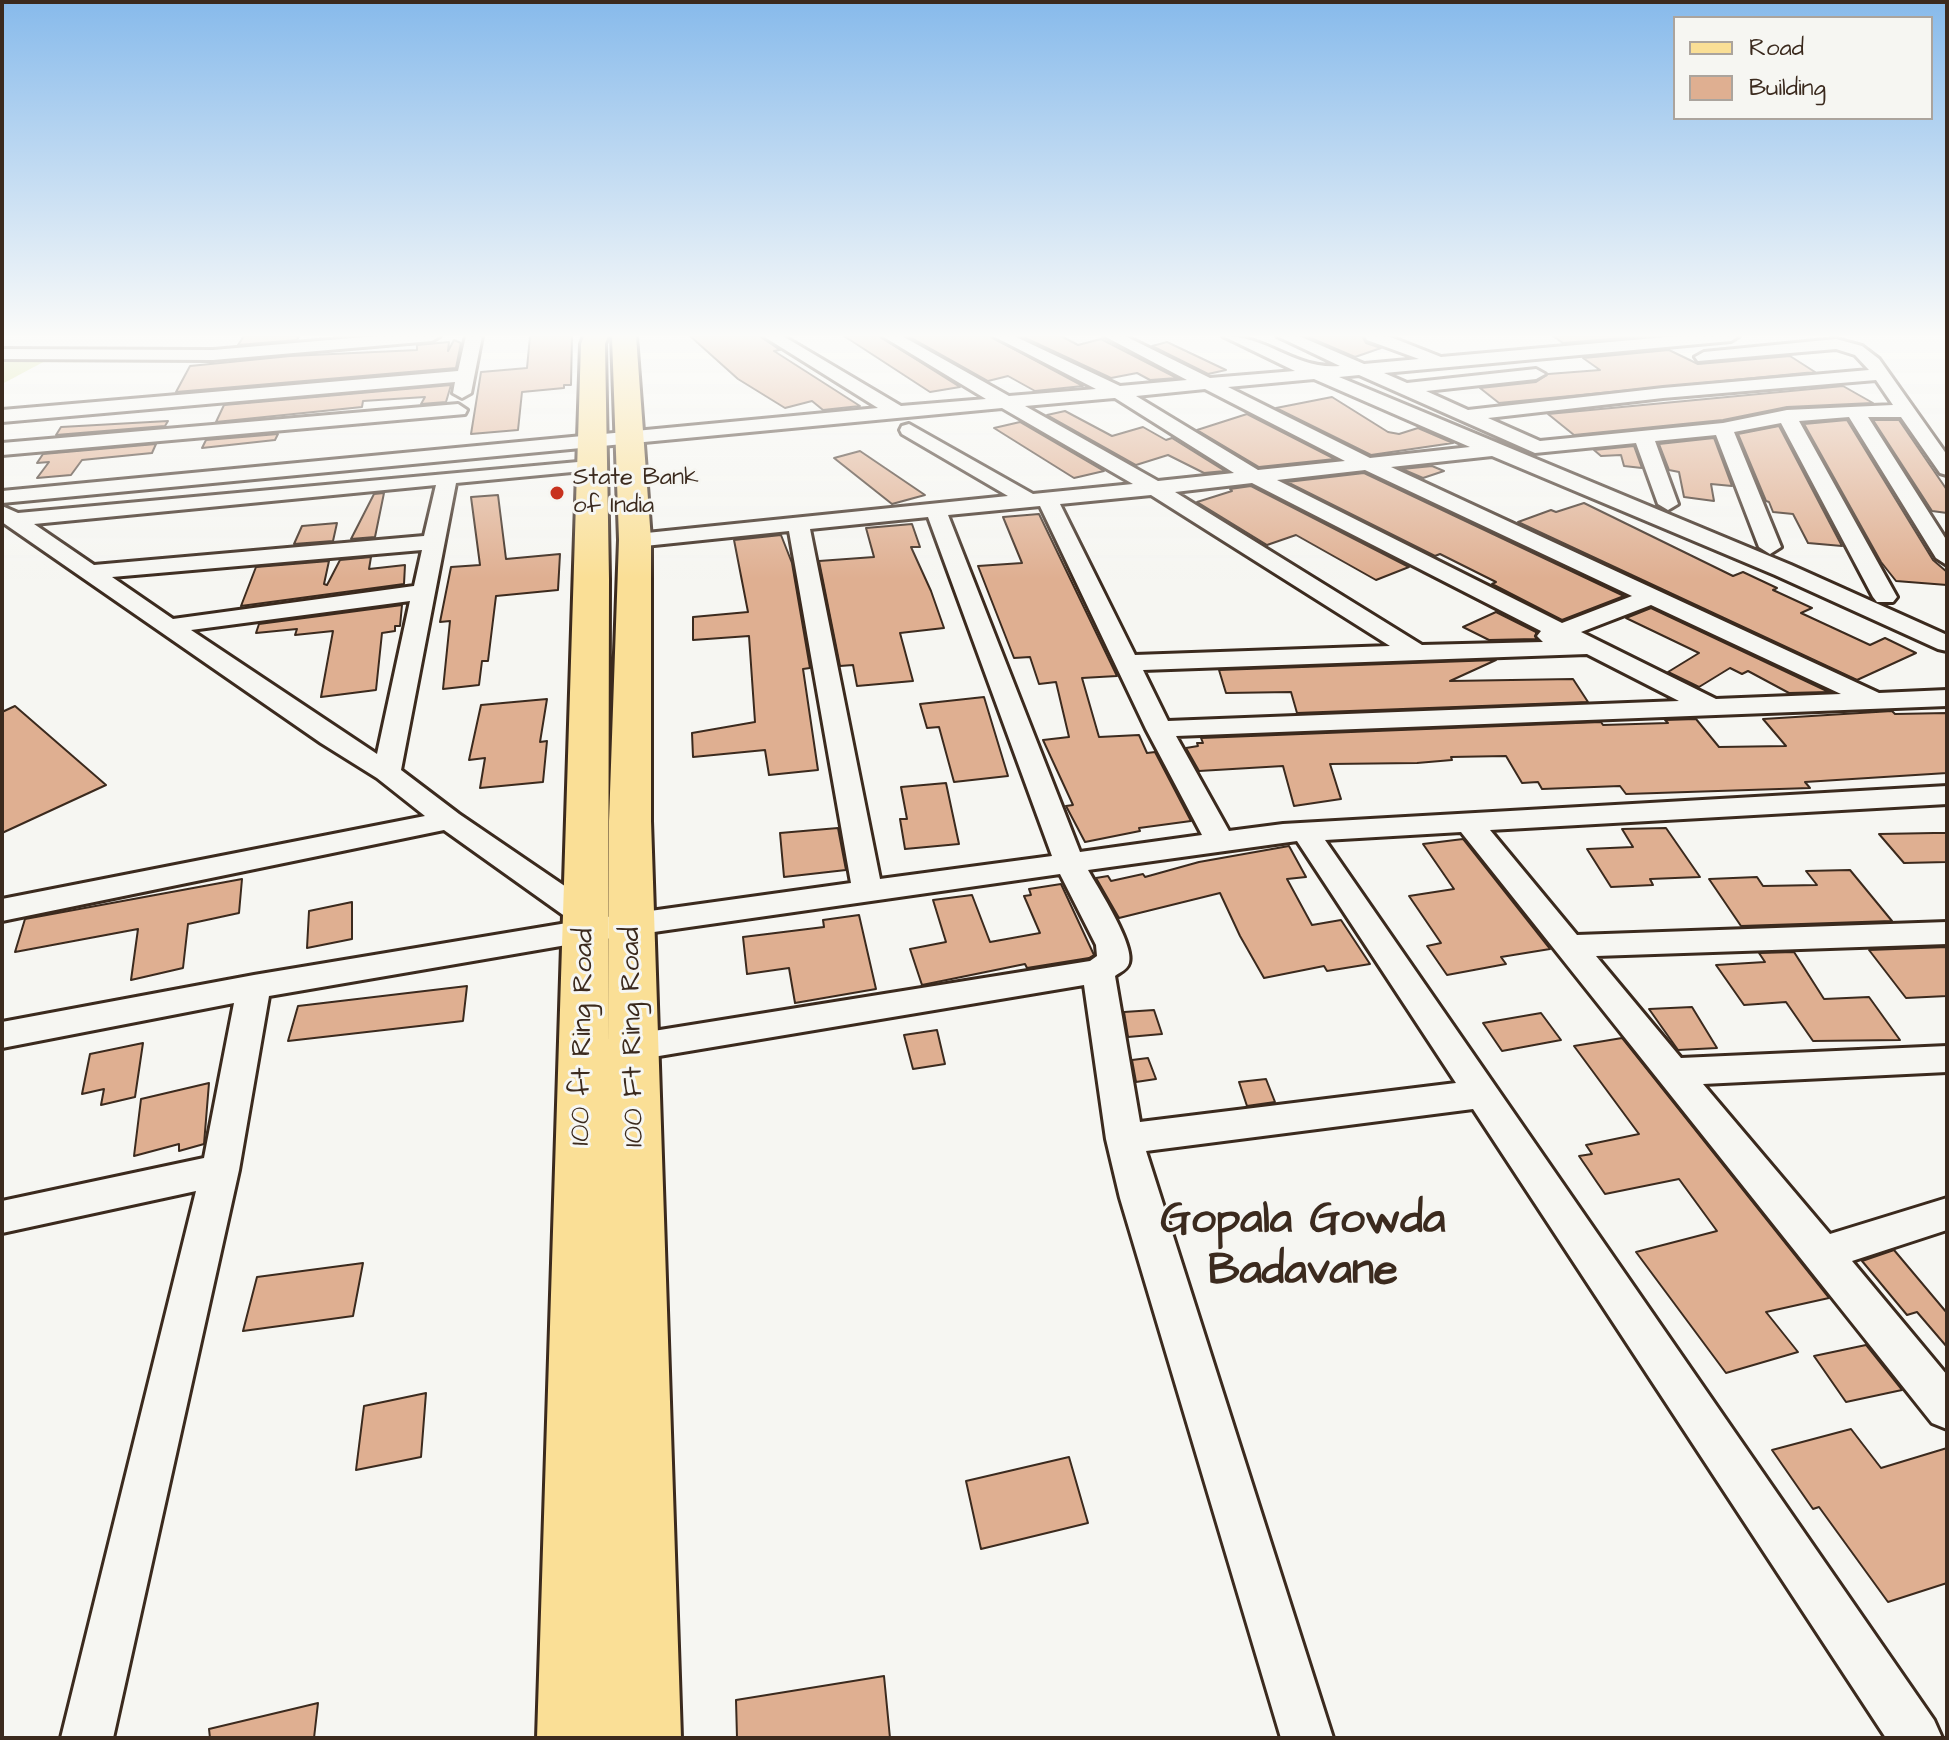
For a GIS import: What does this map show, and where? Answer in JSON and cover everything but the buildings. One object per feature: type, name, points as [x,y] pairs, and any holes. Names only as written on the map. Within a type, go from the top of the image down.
[{"type":"main road","name":"100 ft Ring Road","points":[[575,1738],[618,451],[610,417]]},
{"type":"main road","name":"100 Ft Ring Road","points":[[620,417],[618,451],[635,540],[630,821],[601,924],[635,1047],[643,1738]]},
{"type":"street","points":[[453,432],[456,417]]},
{"type":"street","points":[[897,417],[1038,500],[1128,663],[1159,729],[1220,842]]},
{"type":"street","points":[[878,433],[904,422],[931,417]]},
{"type":"street","points":[[6,513],[447,479],[618,451],[904,422],[1043,417]]},
{"type":"street","points":[[1158,417],[1253,476],[1709,706]]},
{"type":"street","points":[[1273,417],[1873,700]]},
{"type":"street","points":[[1419,417],[1783,570],[1947,644]]},
{"type":"street","points":[[1474,417],[1535,447],[1947,624]]},
{"type":"street","points":[[1535,447],[1723,429],[1781,417]]},
{"type":"street","points":[[1788,417],[1885,597]]},
{"type":"street","points":[[1859,417],[1947,558]]},
{"type":"street","points":[[1910,417],[1947,469]]},
{"type":"street","points":[[1035,418],[1155,488],[1417,652]]},
{"type":"street","points":[[1723,429],[1770,547]]},
{"type":"street","points":[[6,513],[453,432]]},
{"type":"street","points":[[2,449],[453,432],[618,451]]},
{"type":"street","points":[[1643,436],[1668,504]]},
{"type":"street","points":[[1925,438],[1947,438]]},
{"type":"street","points":[[635,540],[1155,488],[1494,450]]},
{"type":"street","points":[[387,772],[447,479]]},
{"type":"street","points":[[635,1047],[1098,971],[1114,961],[1115,953],[1069,862],[935,508]]},
{"type":"street","points":[[6,513],[387,772],[449,820],[601,924]]},
{"type":"street","points":[[798,523],[867,890]]},
{"type":"street","points":[[93,572],[434,542]]},
{"type":"street","points":[[171,626],[424,592]]},
{"type":"street","points":[[1531,649],[1557,631],[1651,597]]},
{"type":"street","points":[[1128,663],[1589,648]]},
{"type":"street","points":[[1159,729],[1947,698]]},
{"type":"street","points":[[357,754],[396,731]]},
{"type":"street","points":[[2,1035],[601,924],[1220,842],[1306,833],[1947,795]]},
{"type":"street","points":[[2,910],[449,820]]},
{"type":"street","points":[[1469,823],[1671,1072],[1824,1253],[1947,1408]]},
{"type":"street","points":[[1306,833],[1916,1738]]},
{"type":"street","points":[[1568,946],[1947,933]]},
{"type":"street","points":[[1098,971],[1124,1139],[1139,1198],[1307,1738]]},
{"type":"street","points":[[87,1738],[220,1170],[254,987]]},
{"type":"street","points":[[1671,1072],[1947,1059]]},
{"type":"street","points":[[1124,1139],[1482,1094]]},
{"type":"street","points":[[2,1217],[220,1170]]},
{"type":"street","points":[[1824,1253],[1947,1214]]},
{"type":"place","name":"State Bank of India","points":[[557,493]]},
{"type":"district","name":"Gopala Gowda Badavane","points":[[1303,1248]]}]
